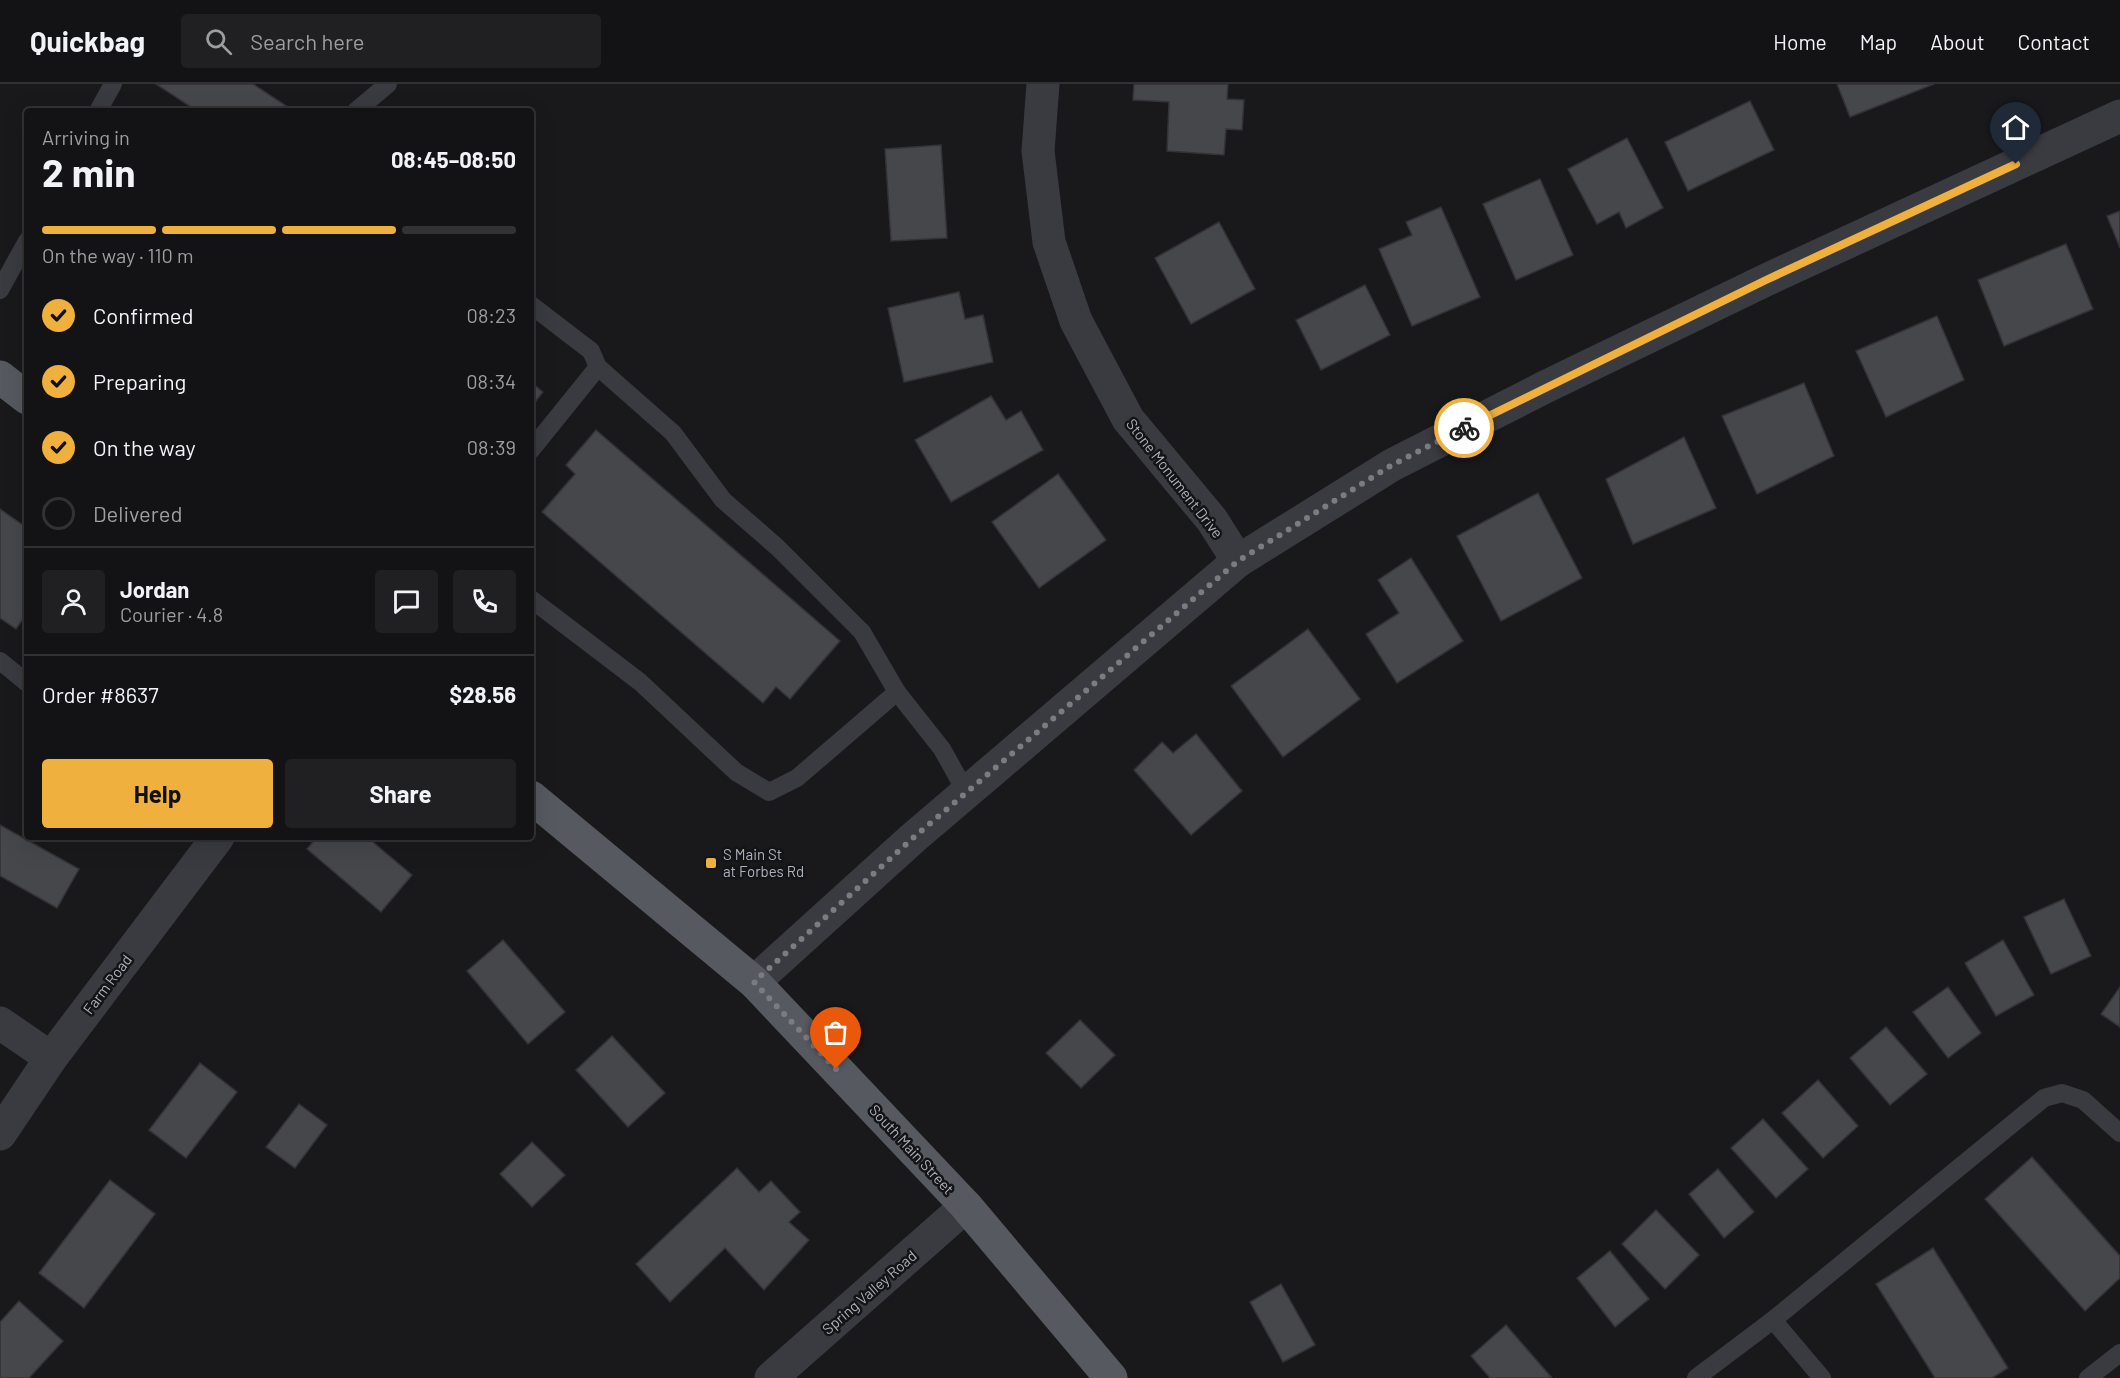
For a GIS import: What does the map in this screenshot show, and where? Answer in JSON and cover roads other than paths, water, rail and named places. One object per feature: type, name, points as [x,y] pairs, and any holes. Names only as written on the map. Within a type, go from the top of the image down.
[{"type":"main road","points":[[0,377],[24,396]]},
{"type":"main road","name":"South Main Street","points":[[534,799],[754,982],[966,1206],[1112,1378]]},
{"type":"street","name":"Stone Monument Drive","points":[[1043,84],[1038,151],[1049,242],[1076,321],[1128,419],[1212,520],[1238,561]]},
{"type":"street","points":[[754,982],[966,792],[1238,561],[1392,465],[1545,387],[1766,280],[2120,116]]},
{"type":"street","name":"Farm Road","points":[[0,1134],[51,1058],[216,840]]},
{"type":"street","points":[[0,1023],[51,1058]]},
{"type":"street","name":"Spring Valley Road","points":[[771,1378],[966,1206]]},
{"type":"lane","points":[[100,108],[113,84]]},
{"type":"lane","points":[[360,108],[388,84]]},
{"type":"lane","points":[[0,290],[24,246]]},
{"type":"lane","points":[[534,307],[591,351],[598,367],[673,433],[723,500],[777,547],[862,632],[897,692],[942,749],[966,792]]},
{"type":"lane","points":[[534,446],[598,367]]},
{"type":"lane","points":[[534,601],[640,682],[736,772],[769,792],[796,777],[897,692]]},
{"type":"lane","points":[[0,660],[24,680]]},
{"type":"lane","points":[[1696,1378],[1773,1320],[2044,1098],[2062,1093],[2083,1100],[2120,1133]]},
{"type":"lane","points":[[1773,1320],[1822,1378]]},
{"type":"lane","points":[[2088,1378],[2120,1353]]},
{"type":"place","name":"S Main St at Forbes Rd","points":[[711,863]]}]
